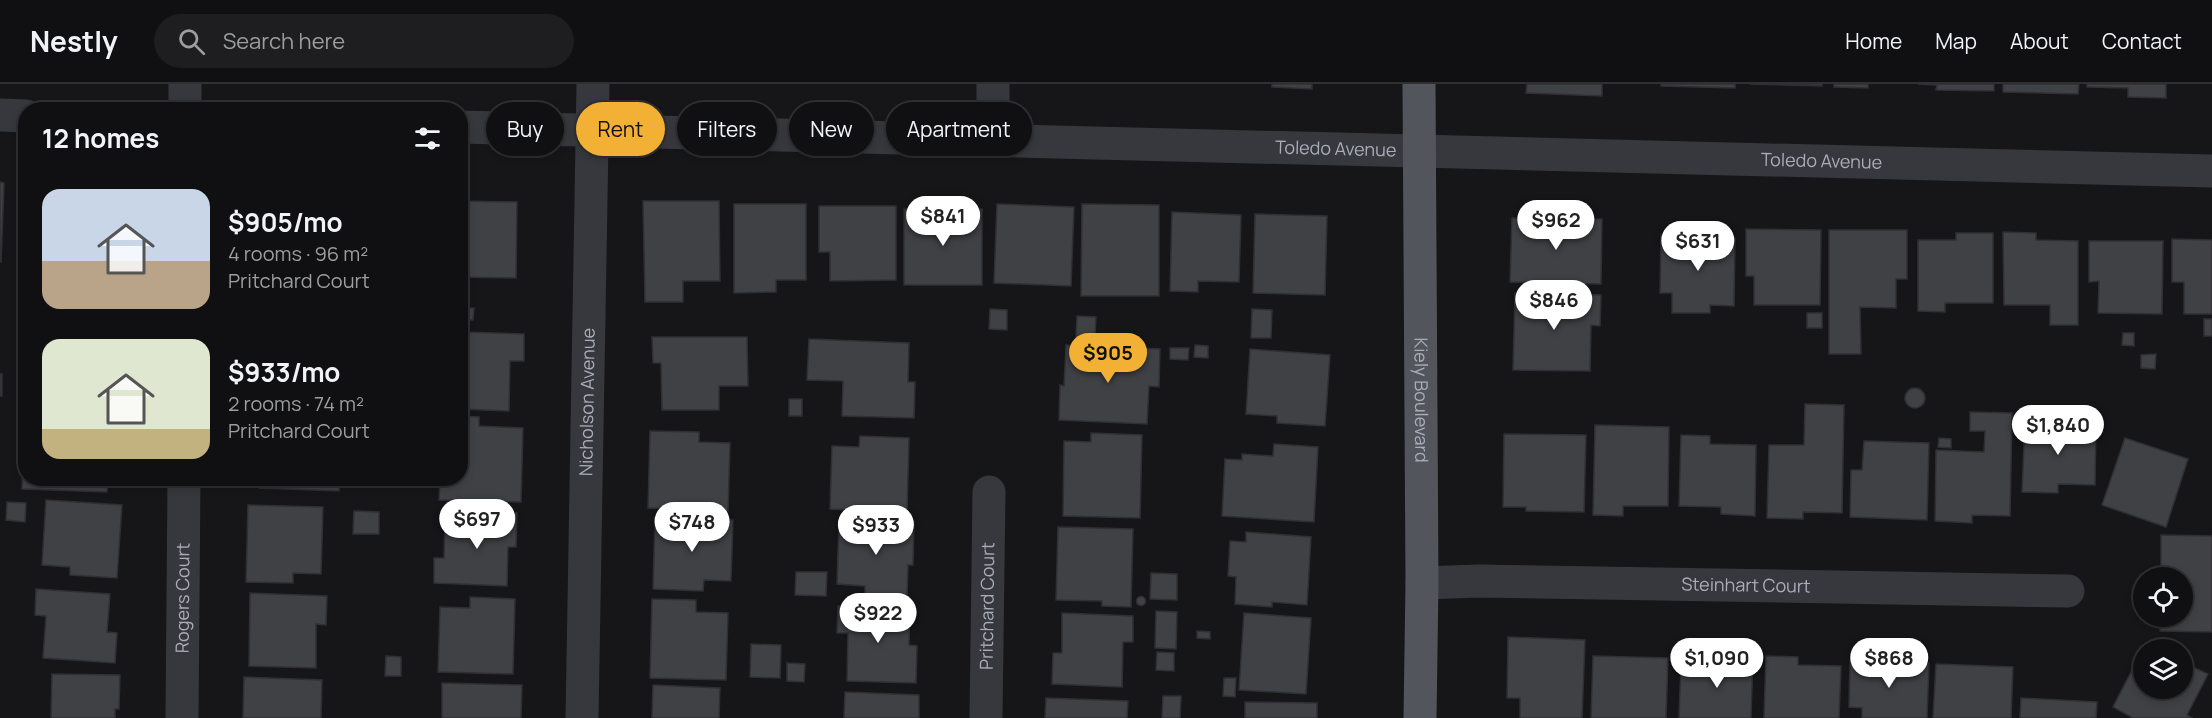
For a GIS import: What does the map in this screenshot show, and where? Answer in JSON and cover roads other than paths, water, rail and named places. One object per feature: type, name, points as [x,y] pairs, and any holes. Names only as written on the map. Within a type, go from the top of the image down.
[{"type":"main road","name":"Kiely Boulevard","points":[[1419,84],[1422,583],[1420,718]]},
{"type":"street","points":[[185,84],[185,102]]},
{"type":"street","name":"Nicholson Avenue","points":[[593,84],[593,102]]},
{"type":"street","points":[[993,84],[993,102]]},
{"type":"street","points":[[0,115],[18,116]]},
{"type":"street","name":"Toledo Avenue","points":[[468,127],[576,130]]},
{"type":"street","name":"Toledo Avenue","points":[[665,132],[886,137]]},
{"type":"street","name":"Toledo Avenue","points":[[1032,141],[2212,171]]},
{"type":"street","name":"Nicholson Avenue","points":[[582,718],[593,156]]},
{"type":"street","name":"Rogers Court","points":[[182,718],[184,486]]},
{"type":"street","name":"Pritchard Court","points":[[986,718],[989,492]]},
{"type":"street","name":"Steinhart Court","points":[[1422,583],[1479,581],[2068,591]]}]
